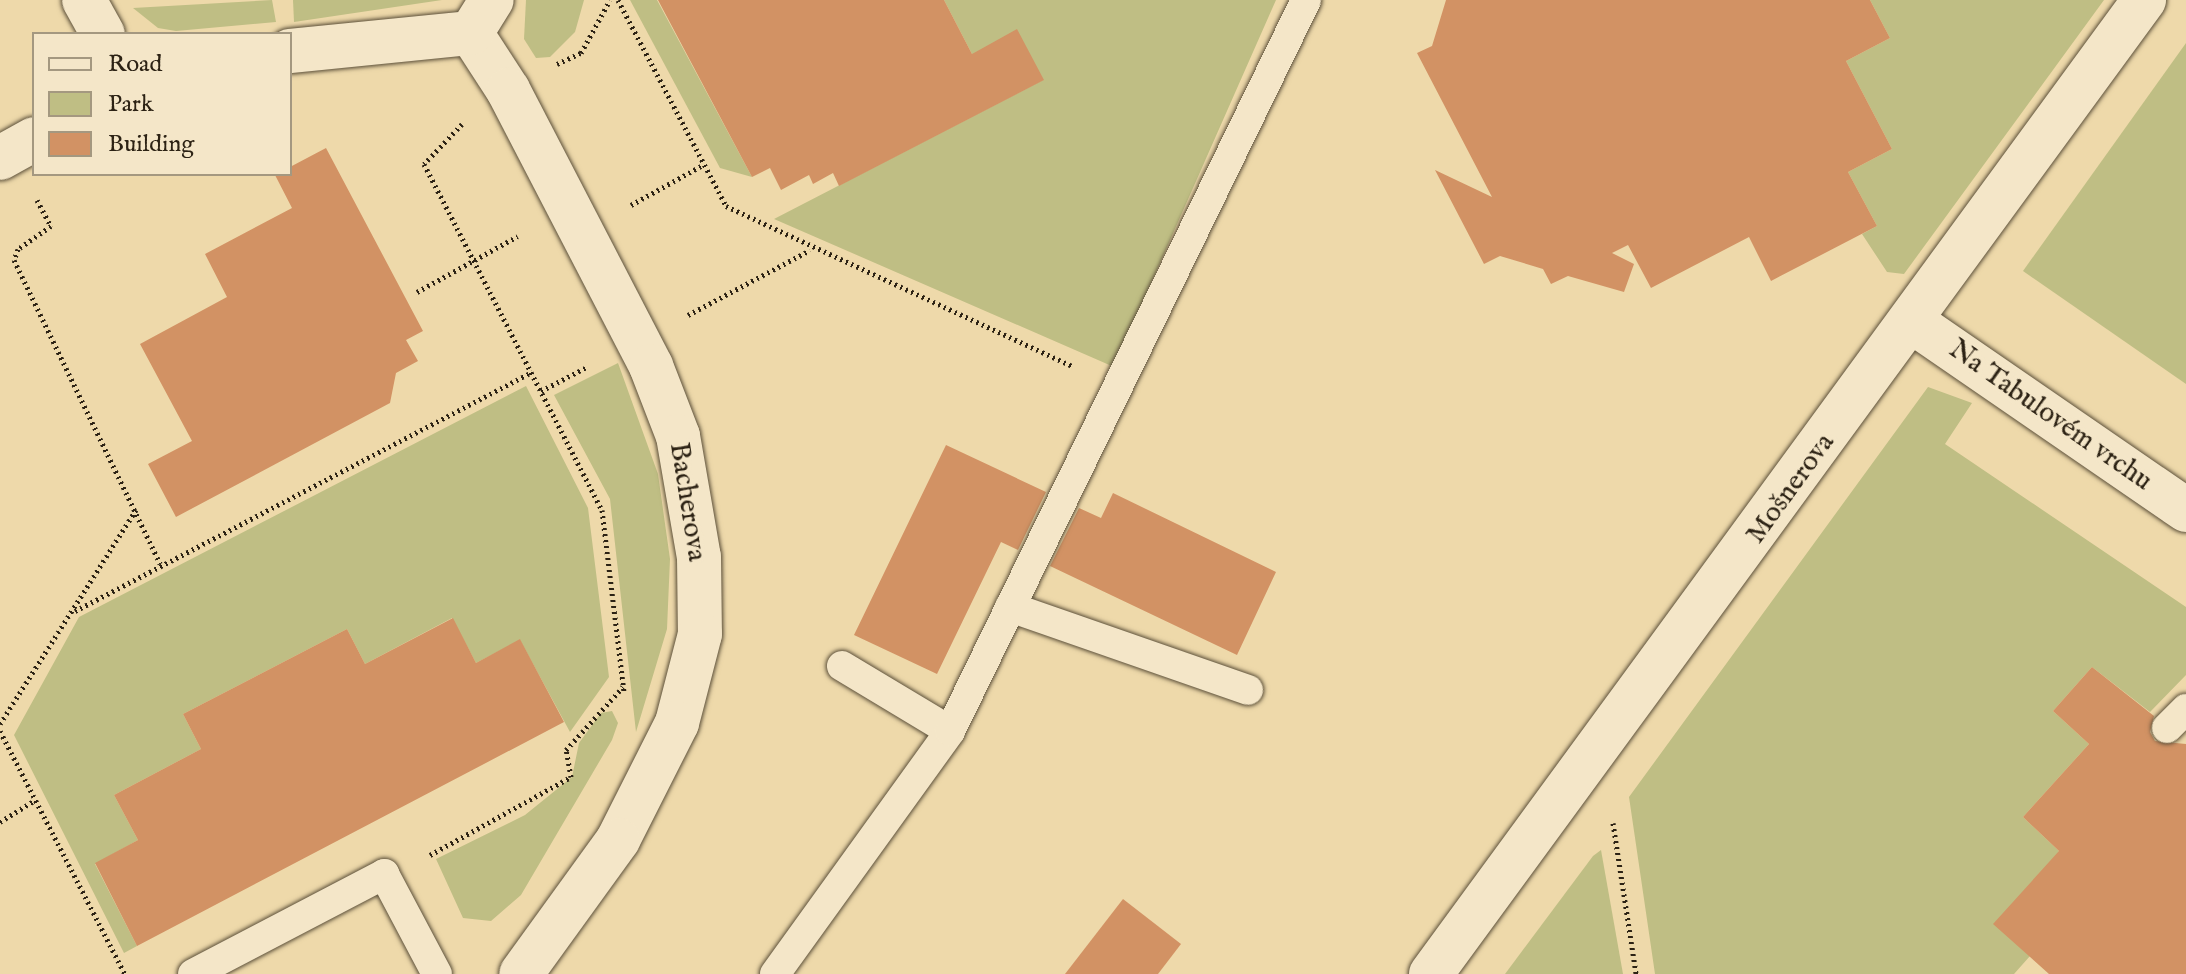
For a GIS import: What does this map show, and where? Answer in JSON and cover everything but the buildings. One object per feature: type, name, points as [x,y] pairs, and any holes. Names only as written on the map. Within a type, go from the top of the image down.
[{"type":"street","points":[[84,0],[102,32]]},
{"type":"street","name":"Mošnerova","points":[[1431,974],[1914,323],[2144,0]]},
{"type":"street","name":"Bacherova","points":[[292,51],[482,16],[582,232],[651,366],[678,436],[699,557],[700,634],[677,723],[618,840],[521,974]]},
{"type":"street","name":"Na Tabulovém vrchu","points":[[1914,323],[2186,510]]},
{"type":"lane","points":[[775,974],[950,731],[1306,0]]},
{"type":"lane","points":[[1010,607],[1248,690]]},
{"type":"lane","points":[[842,666],[950,731]]},
{"type":"lane","points":[[193,974],[384,874],[437,974]]},
{"type":"path","points":[[548,68],[581,53],[610,0]]},
{"type":"path","points":[[618,0],[726,206],[811,250],[1118,386]]},
{"type":"path","points":[[423,859],[571,777],[566,750],[624,686],[602,510],[424,164],[468,117]]},
{"type":"path","points":[[16,150],[51,226],[18,249],[14,260],[137,509],[160,564]]},
{"type":"path","points":[[582,232],[703,165]]},
{"type":"path","points":[[680,319],[811,250]]},
{"type":"path","points":[[417,292],[473,261]]},
{"type":"path","points":[[541,391],[601,360]]},
{"type":"path","points":[[75,611],[532,372]]},
{"type":"path","points":[[0,724],[75,611],[137,509]]},
{"type":"path","points":[[0,731],[33,801],[125,974]]},
{"type":"path","points":[[0,822],[33,801]]},
{"type":"path","points":[[1611,811],[1636,974]]},
{"type":"green space","points":[[272,0],[276,22],[176,31],[158,28],[133,8]]},
{"type":"green space","points":[[293,0],[442,0],[294,22]]},
{"type":"green space","points":[[526,0],[584,0],[575,32],[550,57],[536,58],[524,39]]},
{"type":"green space","points":[[630,0],[657,0],[752,177],[720,168]]},
{"type":"green space","points":[[944,0],[1276,0],[1114,367],[774,219],[1043,80],[972,54]]},
{"type":"green space","points":[[1870,0],[2104,0],[1904,274],[1887,272],[1862,234],[1877,226],[1848,172],[1892,149],[1846,61],[1890,38]]},
{"type":"green space","points":[[2186,43],[2186,384],[2023,271]]},
{"type":"green space","points":[[618,363],[658,474],[670,559],[667,629],[636,732],[610,499],[554,395]]},
{"type":"green space","points":[[526,386],[588,508],[609,677],[570,732],[520,640],[476,663],[452,618],[365,664],[347,629],[183,714],[201,749],[114,795],[138,840],[95,864],[137,946],[124,953],[14,735],[79,617]]},
{"type":"green space","points":[[1928,387],[1972,403],[1945,444],[2186,607],[2186,675],[2150,712],[2092,667],[2053,711],[2089,744],[2023,817],[2059,851],[2030,956],[2014,974],[1655,974],[1629,797]]},
{"type":"green space","points":[[612,711],[618,723],[612,740],[521,895],[491,921],[463,918],[436,859],[525,815],[572,777],[579,743],[601,713]]},
{"type":"green space","points":[[1601,850],[1623,974],[1505,974],[1593,856]]}]
